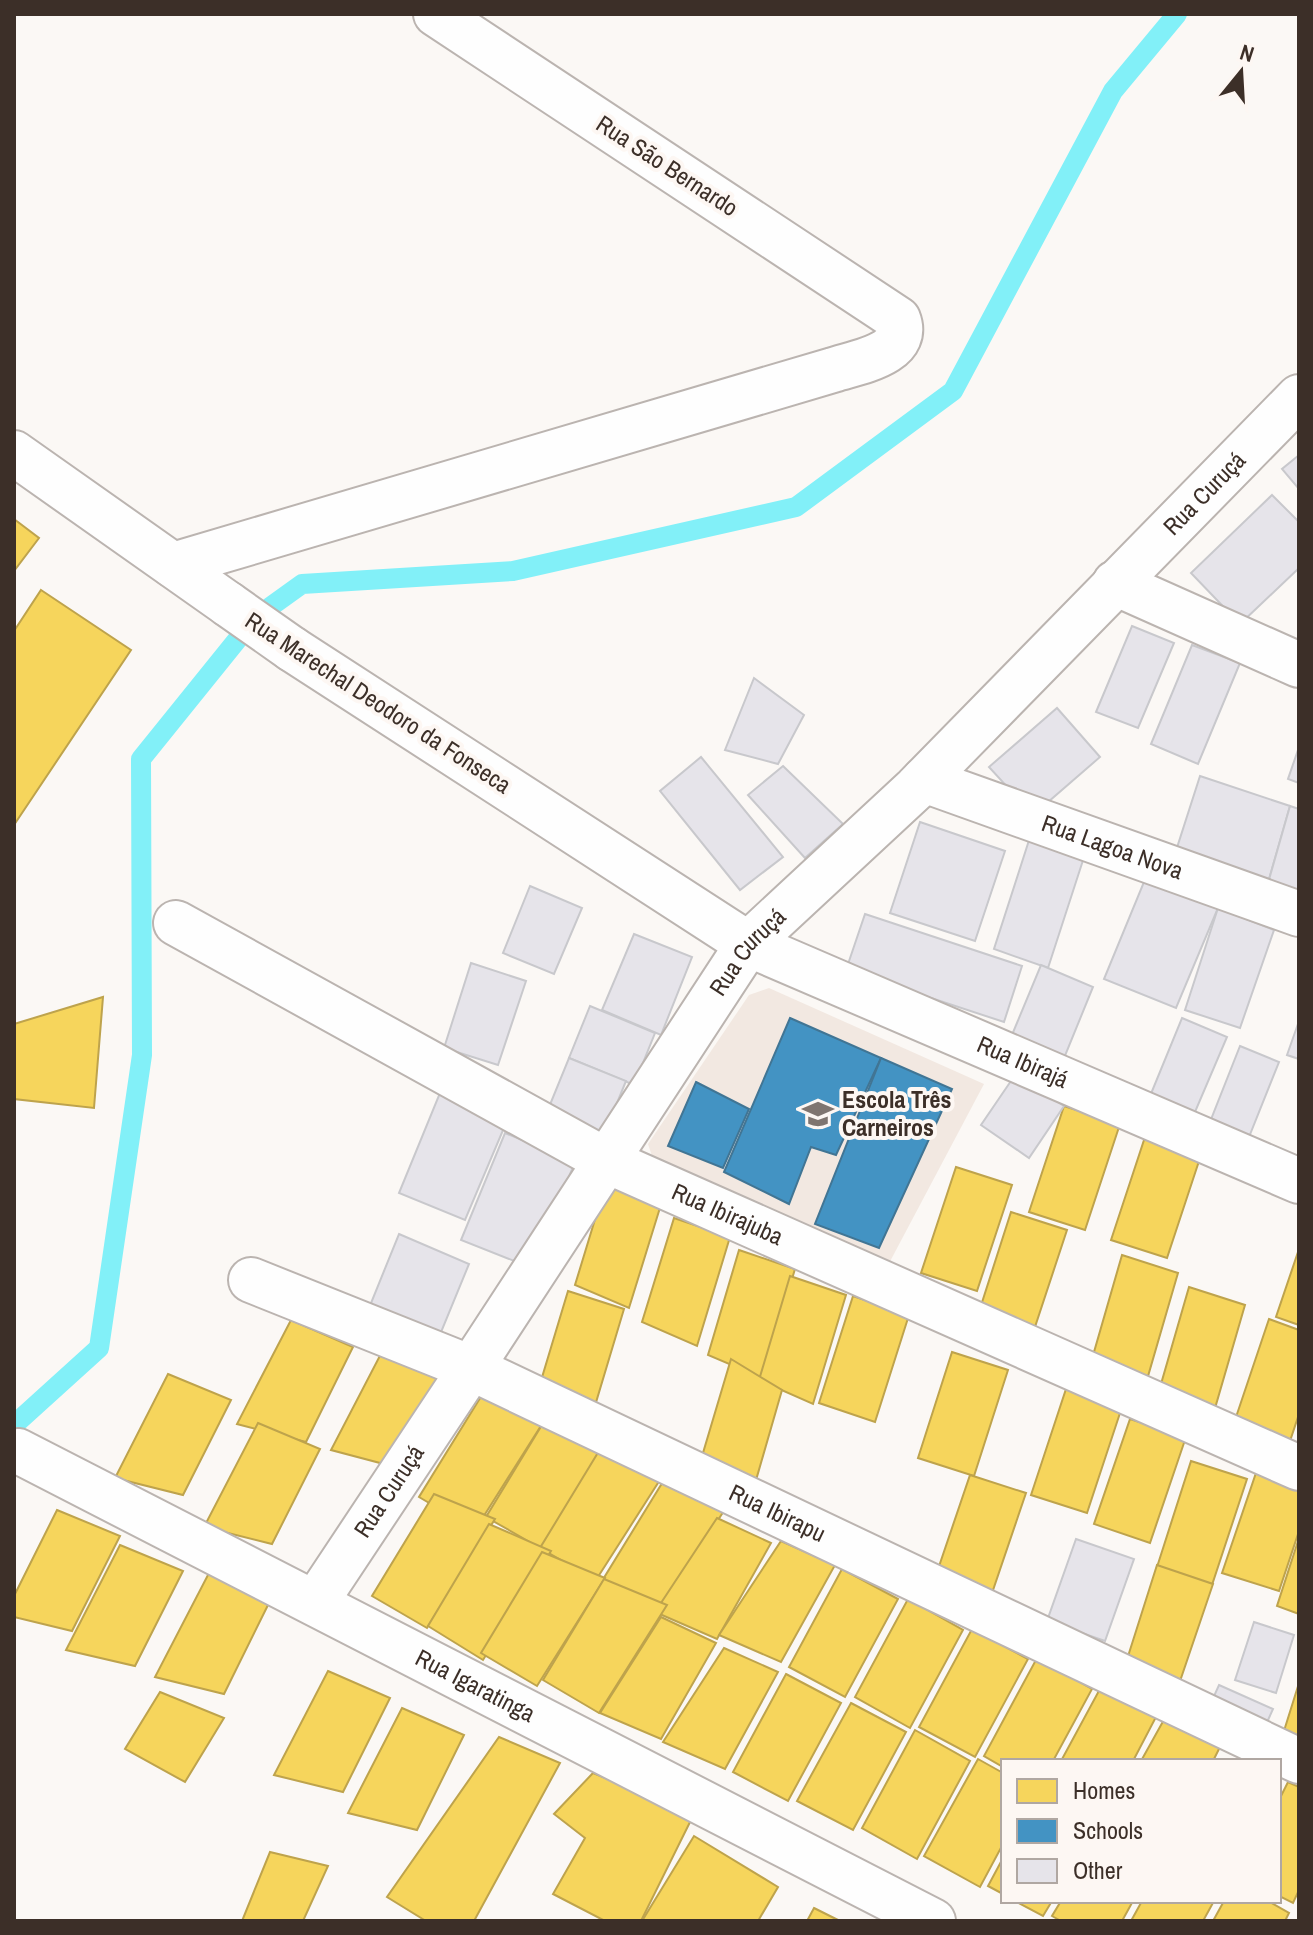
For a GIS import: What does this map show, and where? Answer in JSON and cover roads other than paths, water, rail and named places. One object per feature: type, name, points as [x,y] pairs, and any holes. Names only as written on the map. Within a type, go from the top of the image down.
[{"type":"street","name":"Rua São Bernardo","points":[[173,565],[833,370],[888,351],[898,341],[902,328],[898,319],[436,14]]},
{"type":"street","name":"Rua Curuçá","points":[[315,1603],[748,944],[924,780],[1299,397]]},
{"type":"street","name":"Rua Marechal Deodoro da Fonseca","points":[[14,453],[292,649],[748,944]]},
{"type":"street","points":[[1115,583],[1299,665]]},
{"type":"street","name":"Rua Lagoa Nova","points":[[924,780],[1299,914]]},
{"type":"street","name":"Rua Ibirajuba","points":[[176,923],[605,1160],[1299,1468]]},
{"type":"street","name":"Rua Ibirajá","points":[[748,944],[1299,1181]]},
{"type":"street","name":"Rua Ibirapu","points":[[251,1280],[471,1368],[1299,1761]]},
{"type":"street","name":"Rua Igaratinga","points":[[18,1451],[933,1921]]},
{"type":"waterway","points":[[270,607],[302,584],[513,571],[796,507],[953,391],[1113,91],[1177,14]]},
{"type":"waterway","points":[[14,1425],[99,1348],[142,1055],[141,759],[237,640]]},
{"type":"place","name":"Escola Três Carneiros","points":[[818,1114]]}]
